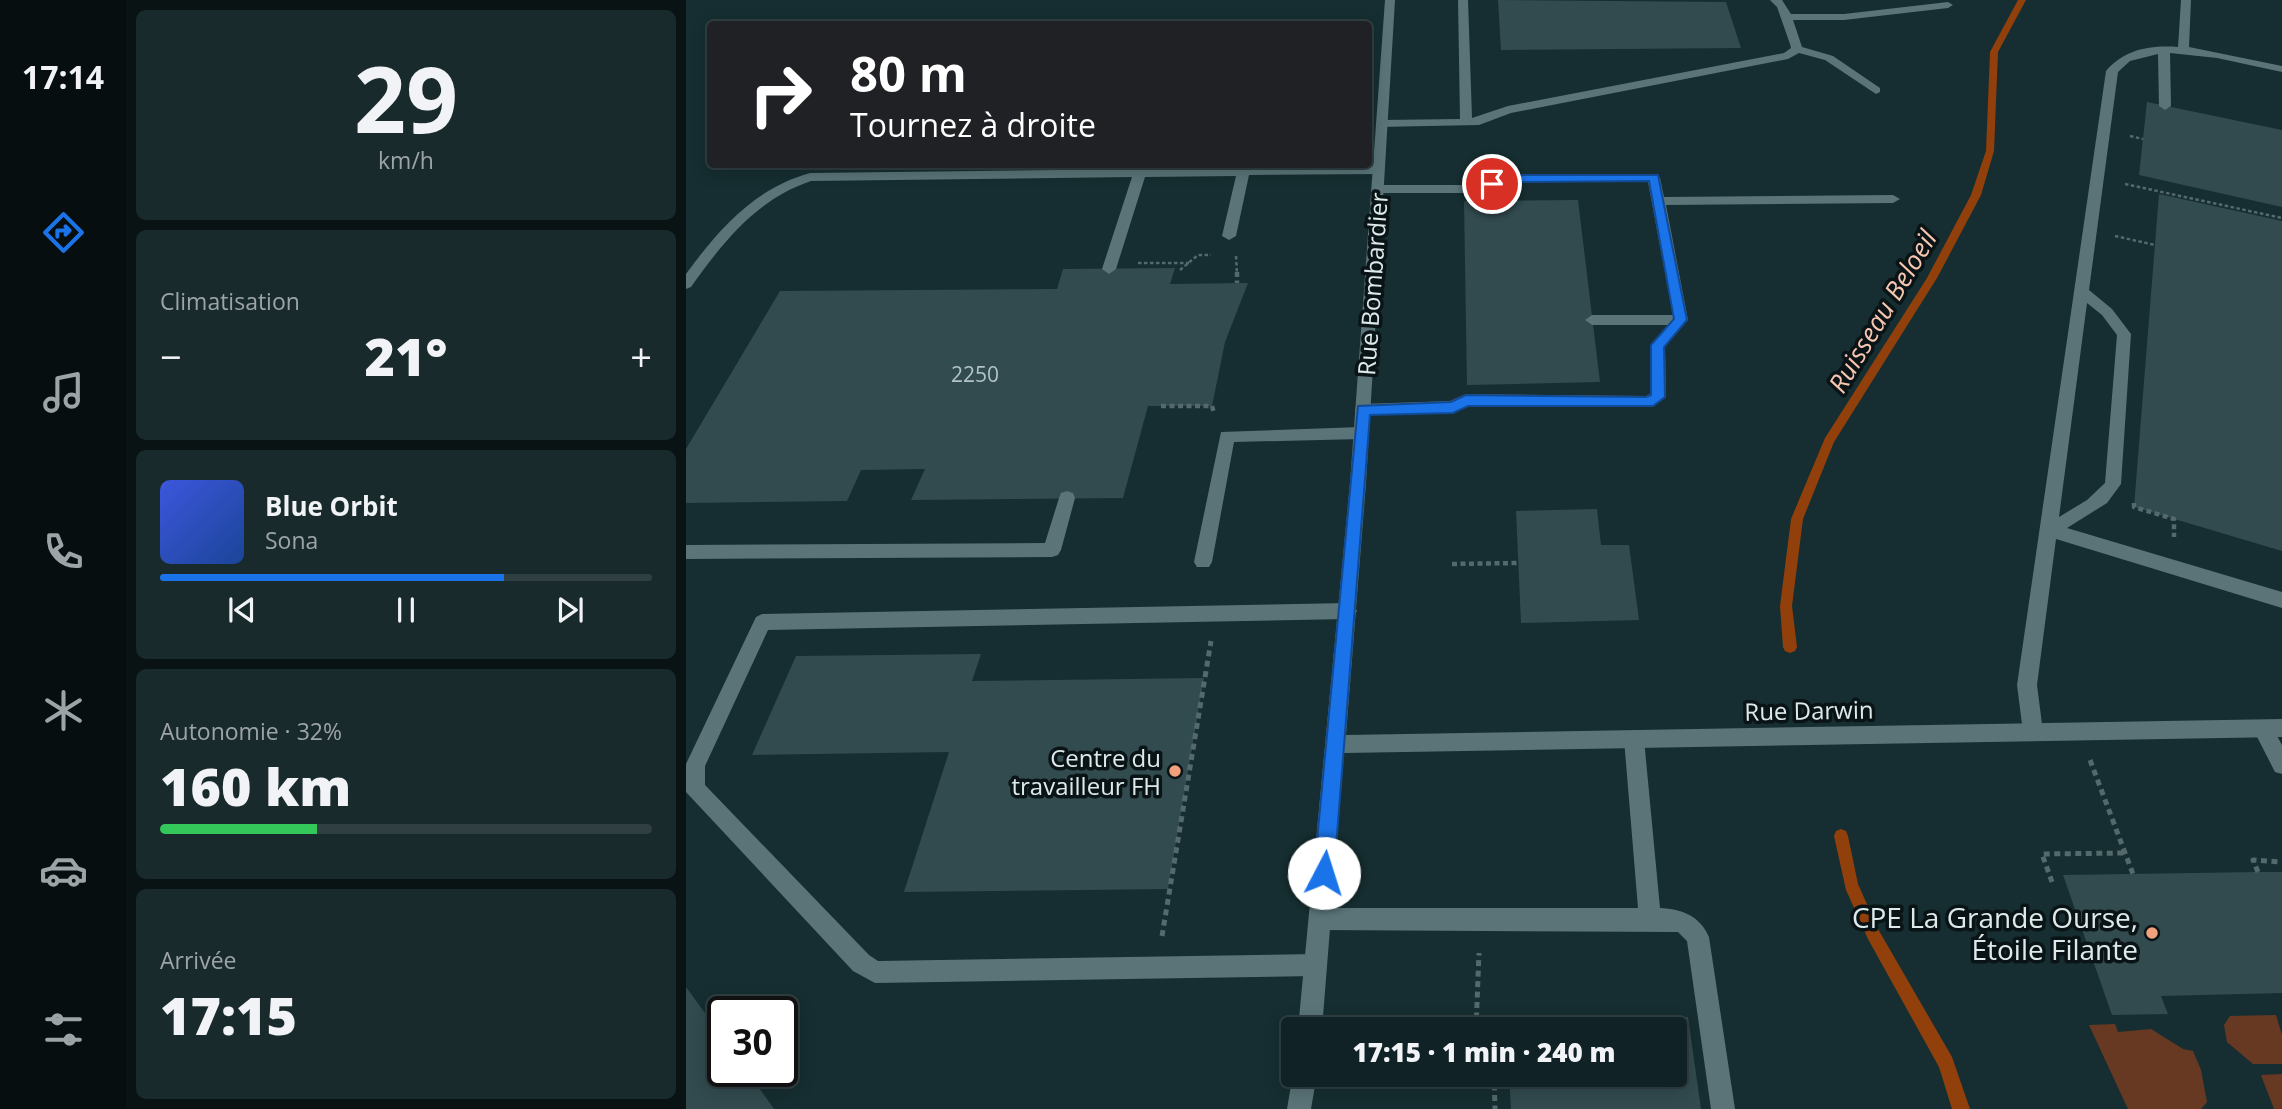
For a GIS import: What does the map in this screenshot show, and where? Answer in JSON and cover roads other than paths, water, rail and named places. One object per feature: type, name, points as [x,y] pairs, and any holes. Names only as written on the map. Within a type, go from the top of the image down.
[{"type":"street","name":"Rue Bombardier","points":[[1311,1017],[1348,611],[1390,0]]},
{"type":"street","points":[[1463,0],[1466,122]]},
{"type":"street","points":[[1774,0],[1782,5],[1797,49]]},
{"type":"street","points":[[2183,50],[2186,0]]},
{"type":"street","points":[[1786,18],[1844,17],[1948,5]]},
{"type":"street","points":[[1382,124],[1479,121],[1508,110],[1788,56],[1797,49]]},
{"type":"street","points":[[1797,49],[1829,58],[1875,90]]},
{"type":"street","points":[[2164,50],[2165,107]]},
{"type":"street","points":[[2033,732],[2027,685],[2112,71],[2116,64],[2132,55],[2164,50],[2183,50],[2282,69]]},
{"type":"street","points":[[1230,236],[1244,168]]},
{"type":"street","points":[[686,285],[708,252],[740,218],[787,186],[810,177],[1140,173],[1244,168],[1379,170]]},
{"type":"street","points":[[1109,269],[1140,173]]},
{"type":"street","points":[[1378,189],[1475,189],[1510,178],[1654,178],[1681,320]]},
{"type":"street","points":[[1658,201],[1893,199]]},
{"type":"street","points":[[2049,530],[2099,500],[2108,493],[2113,484],[2124,334],[2107,312],[2081,292]]},
{"type":"street","points":[[1592,320],[1681,320]]},
{"type":"street","points":[[1363,410],[1453,407],[1466,400],[1648,402],[1658,397],[1657,345],[1681,320]]},
{"type":"street","points":[[1203,562],[1227,436],[1361,433]]},
{"type":"street","points":[[686,552],[1052,550],[1067,498]]},
{"type":"street","points":[[2049,530],[2282,600]]},
{"type":"street","points":[[1316,965],[875,972],[860,963],[695,789],[693,777],[695,766],[762,622],[1348,611]]},
{"type":"street","points":[[2273,729],[2282,765]]},
{"type":"street","name":"Rue Darwin","points":[[1336,744],[2273,729]]},
{"type":"street","points":[[1634,739],[1650,919]]},
{"type":"street","points":[[1320,919],[1675,919],[1693,928],[1698,937],[1723,1109]]},
{"type":"street","points":[[1299,1109],[1303,1087]]},
{"type":"waterway","name":"Ruisseau Beloeil","points":[[1790,647],[1786,606],[1797,519],[1829,441],[1932,278],[1976,195],[1990,151],[1994,52],[2022,0]]},
{"type":"waterway","name":"Ruisseau Beloeil","points":[[1841,836],[1851,885],[1873,934],[1946,1063],[1961,1109]]},
{"type":"place","name":"Centre du travailleur FH","points":[[1175,771]]},
{"type":"place","name":"CPE La Grande Ourse, Étoile Filante","points":[[2152,933]]}]
